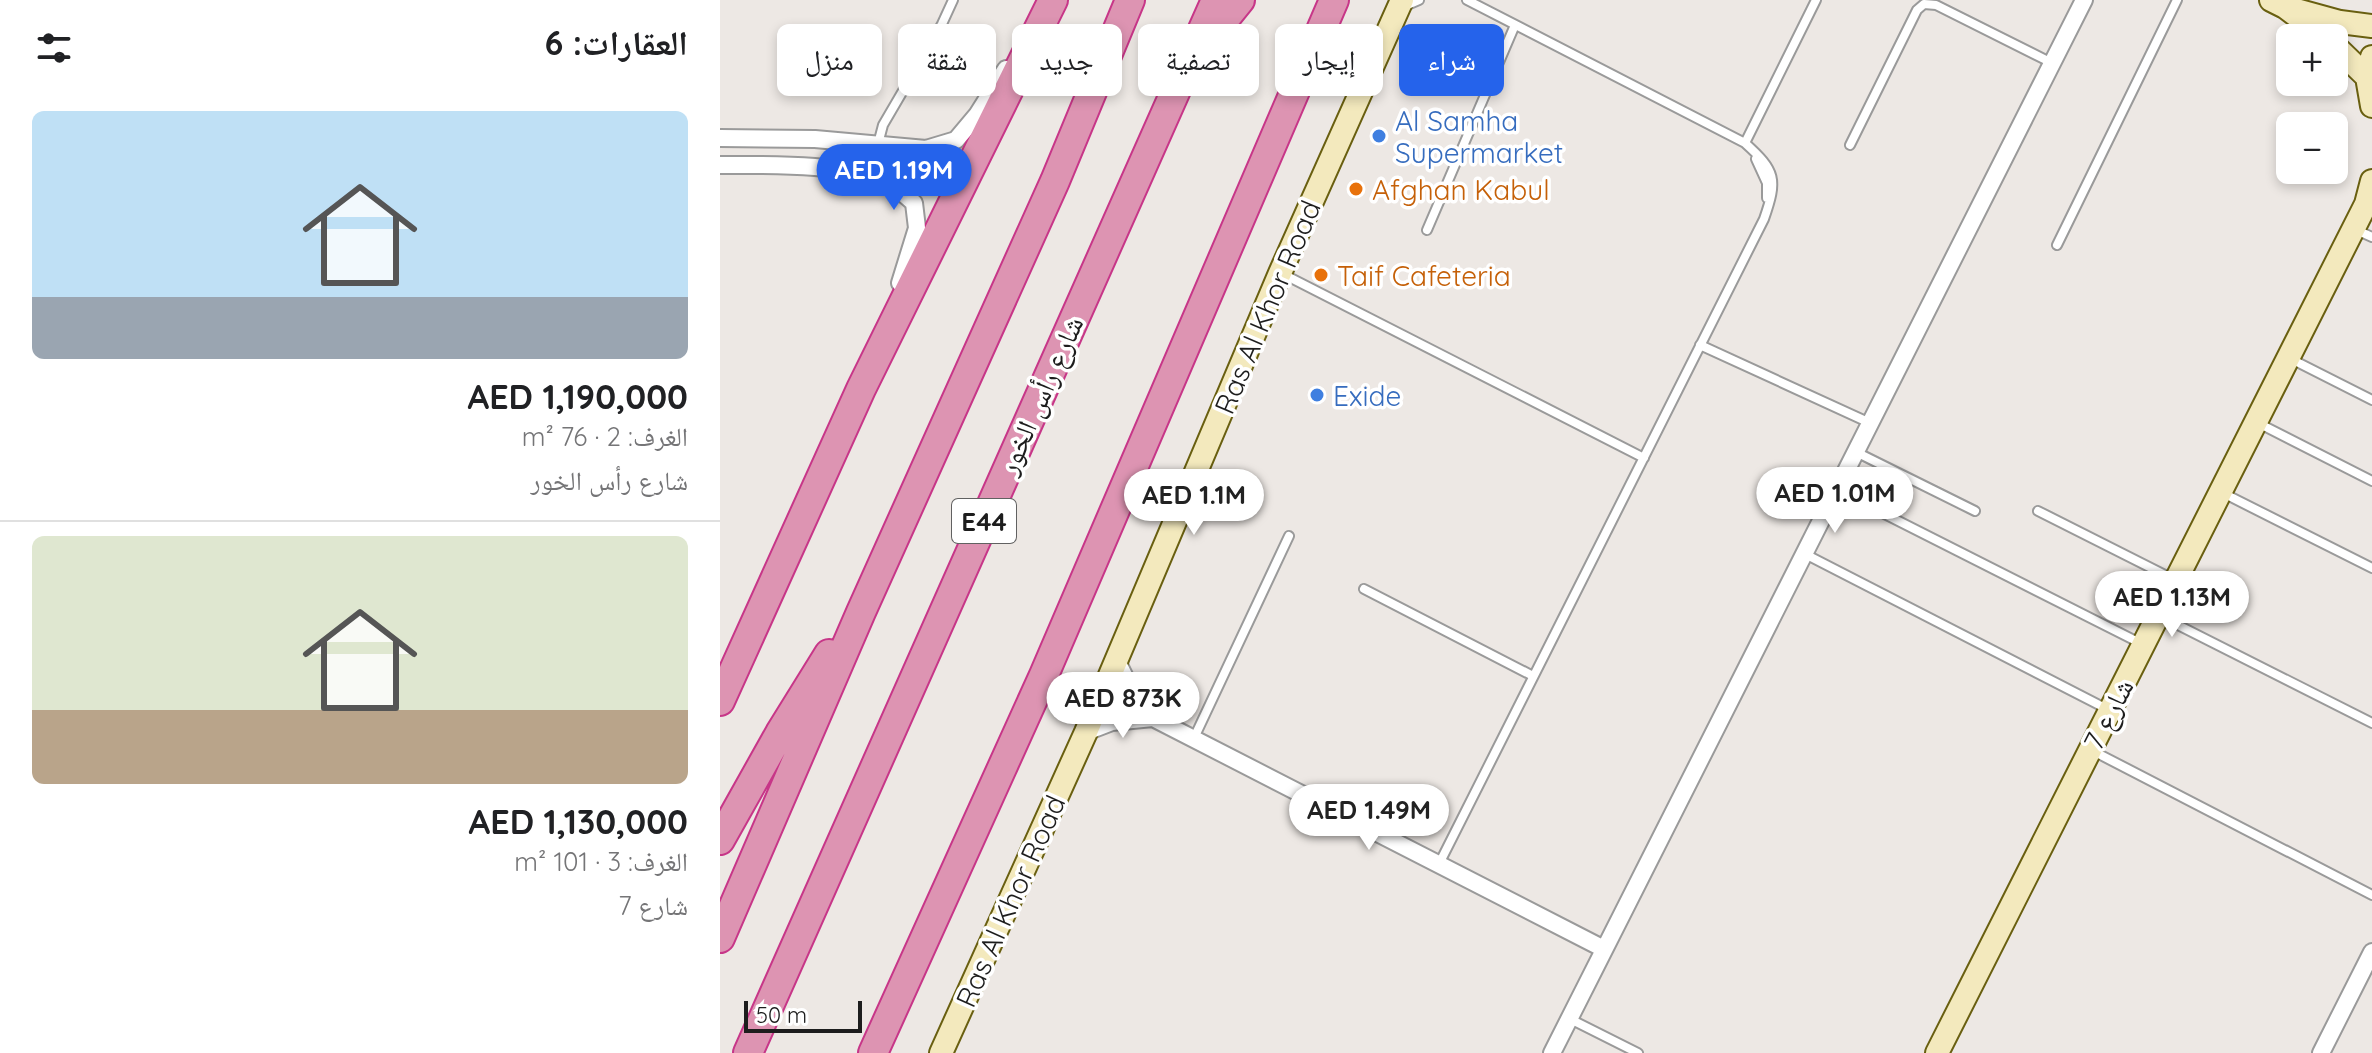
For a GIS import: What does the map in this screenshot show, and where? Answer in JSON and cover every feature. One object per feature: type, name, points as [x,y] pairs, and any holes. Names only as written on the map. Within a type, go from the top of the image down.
[{"type":"highway","points":[[720,701],[861,389],[1051,0]]},
{"type":"highway","name":"E44","points":[[720,938],[861,612],[1055,181],[1130,0]]},
{"type":"highway","name":"شارع رأس الخور","points":[[1205,24],[1216,0]]},
{"type":"highway","points":[[1222,24],[1240,0]]},
{"type":"highway","points":[[873,1053],[1044,675],[1334,3]]},
{"type":"highway","name":"شارع رأس الخور","points":[[748,1053],[1173,96]]},
{"type":"highway","points":[[720,840],[796,706],[830,652],[861,612]]},
{"type":"highway","points":[[759,1053],[774,992]]},
{"type":"highway","points":[[883,1053],[894,1002]]},
{"type":"street","points":[[720,138],[815,139],[926,149],[956,140],[977,115],[1051,0]]},
{"type":"street","points":[[1552,1053],[2084,0]]},
{"type":"street","points":[[2278,4],[2340,22],[2372,26]]},
{"type":"street","points":[[2278,4],[2306,24]]},
{"type":"street","name":"Ras Al Khor Road","points":[[941,1053],[1086,732],[1280,273],[1399,5]]},
{"type":"street","points":[[2348,54],[2370,67],[2372,106]]},
{"type":"street","points":[[878,144],[926,167],[926,177],[918,184],[892,184]]},
{"type":"street","points":[[720,165],[813,167],[871,176],[892,184],[914,203],[917,228],[909,260],[861,389]]},
{"type":"street","name":"شارع 7","points":[[1937,1053],[2288,357],[2363,233],[2372,181]]},
{"type":"street","points":[[1117,661],[1135,698],[1153,718],[1604,949]]},
{"type":"street","points":[[1086,732],[1112,722],[1153,718]]},
{"type":"street","points":[[2321,1053],[2372,952]]},
{"type":"lane","points":[[878,144],[883,125],[953,0]]},
{"type":"lane","points":[[1399,5],[1419,0]]},
{"type":"lane","points":[[1438,865],[1764,219],[1772,197],[1773,177],[1763,160],[1745,143],[1467,0]]},
{"type":"lane","points":[[1745,143],[1816,0]]},
{"type":"lane","points":[[2057,245],[2177,0]]},
{"type":"lane","points":[[1850,145],[1917,10],[1924,4],[1936,5],[2052,63]]},
{"type":"lane","points":[[1427,230],[1515,25]]},
{"type":"lane","points":[[1280,273],[1644,458]]},
{"type":"lane","points":[[1700,345],[1870,423]]},
{"type":"lane","points":[[2288,357],[2372,400]]},
{"type":"lane","points":[[2256,422],[2372,481]]},
{"type":"lane","points":[[1855,452],[1975,511]]},
{"type":"lane","points":[[1836,490],[2143,645]]},
{"type":"lane","points":[[2220,492],[2372,568]]},
{"type":"lane","points":[[2038,511],[2176,580]]},
{"type":"lane","points":[[1194,739],[1289,536]]},
{"type":"lane","points":[[1804,553],[2110,710]]},
{"type":"lane","points":[[1364,589],[1533,676]]},
{"type":"lane","points":[[2158,615],[2372,723]]},
{"type":"lane","points":[[2091,749],[2372,895]]},
{"type":"lane","points":[[1569,1018],[1638,1053]]},
{"type":"place","name":"Al Samha Supermarket","points":[[1379,136]]},
{"type":"place","name":"Afghan Kabul","points":[[1356,189]]},
{"type":"place","name":"Taif Cafeteria","points":[[1321,275]]},
{"type":"place","name":"Exide","points":[[1317,395]]}]
